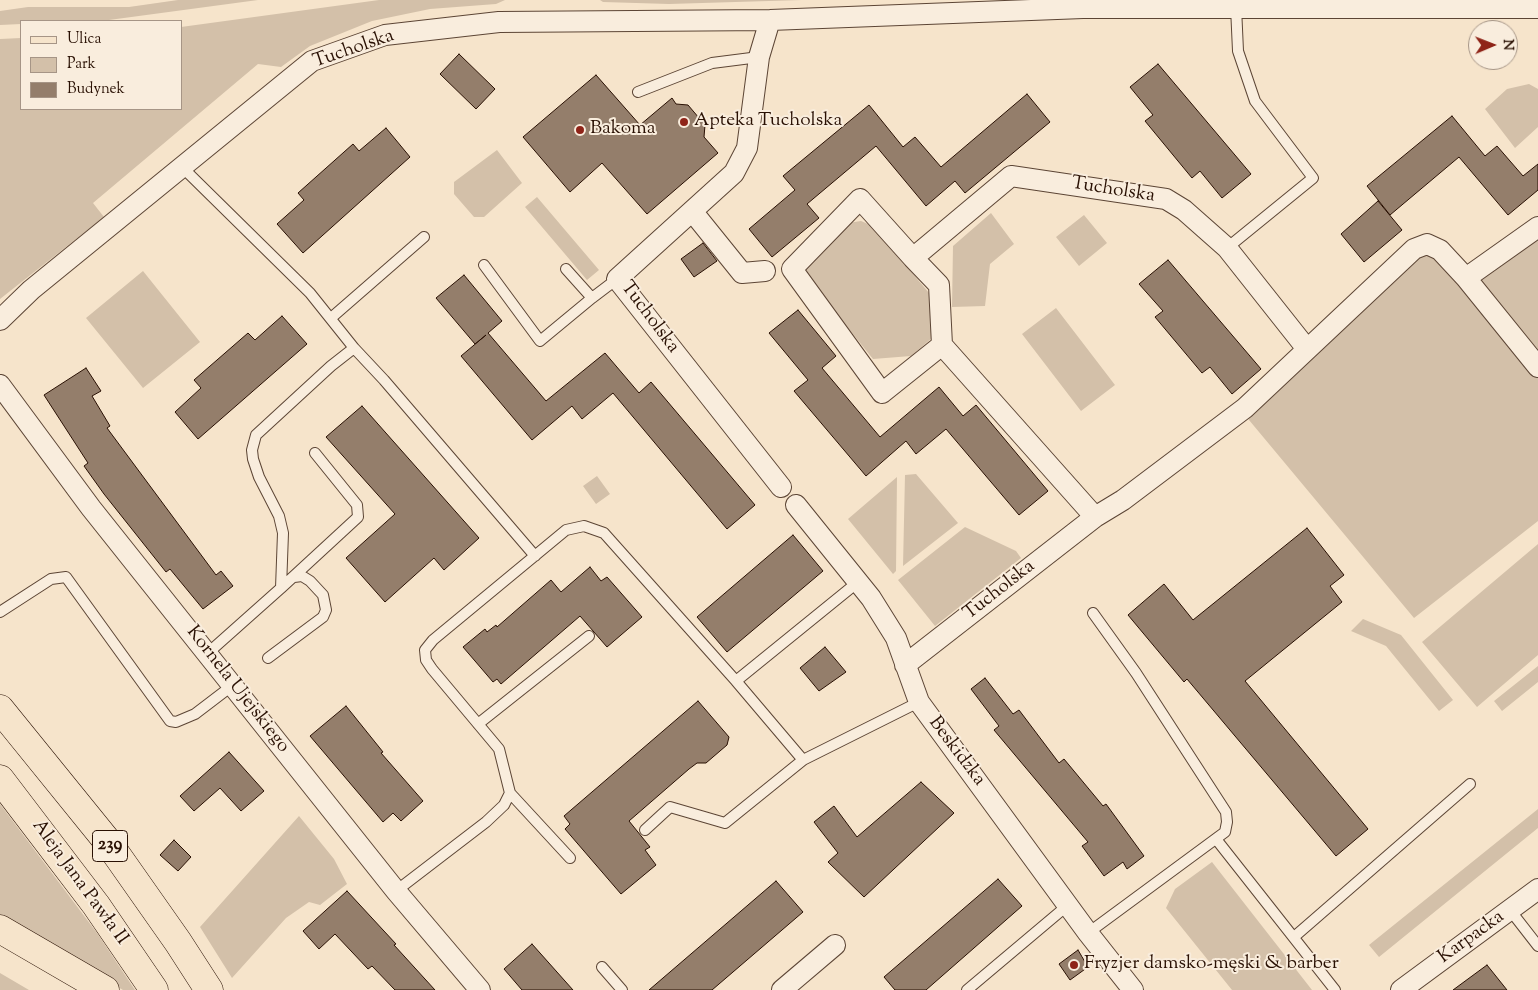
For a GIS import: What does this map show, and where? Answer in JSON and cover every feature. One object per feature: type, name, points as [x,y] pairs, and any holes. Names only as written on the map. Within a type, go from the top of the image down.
[{"type":"main road","name":"239","points":[[0,709],[32,746],[107,842],[178,942],[209,990]]},
{"type":"main road","name":"Aleja Jana Pawła II","points":[[0,779],[91,897],[154,990]]},
{"type":"main road","points":[[0,929],[105,990]]},
{"type":"street","name":"Tucholska","points":[[0,320],[31,290],[312,61],[385,35],[500,22],[770,20],[1004,5],[1538,8]]},
{"type":"street","name":"Tucholska","points":[[770,20],[759,57],[747,148],[734,173],[617,278],[781,487]]},
{"type":"street","name":"Tucholska","points":[[913,258],[1011,176],[1166,199],[1184,210],[1227,248],[1306,349]]},
{"type":"street","points":[[942,345],[882,393],[792,269],[860,199],[938,285],[942,345],[1095,518]]},
{"type":"street","points":[[692,211],[742,273],[765,271]]},
{"type":"street","points":[[1466,278],[1538,228]]},
{"type":"street","name":"Tucholska","points":[[905,665],[1095,518],[1123,500],[1244,408],[1414,249],[1427,244],[1440,250],[1466,278],[1538,367]]},
{"type":"street","name":"Kornela Ujejskiego","points":[[0,385],[91,508],[396,892],[480,990]]},
{"type":"street","name":"Beskidzka","points":[[796,505],[871,598],[896,638],[919,702],[1088,933],[1133,990]]},
{"type":"street","name":"Karpacka","points":[[1404,989],[1538,889]]},
{"type":"street","points":[[782,990],[835,945]]},
{"type":"lane","points":[[1227,248],[1313,178],[1255,101],[1238,51],[1236,7]]},
{"type":"lane","points":[[638,92],[712,63],[759,57]]},
{"type":"lane","points":[[182,167],[310,293],[354,348],[384,380],[535,556]]},
{"type":"lane","points":[[331,318],[424,237]]},
{"type":"lane","points":[[484,266],[540,341],[617,278]]},
{"type":"lane","points":[[566,269],[592,298]]},
{"type":"lane","points":[[281,588],[283,533],[279,516],[259,477],[253,459],[252,450],[256,435],[331,366],[354,348]]},
{"type":"lane","points":[[208,653],[358,518],[357,505],[316,452]]},
{"type":"lane","points":[[570,858],[510,792],[499,749],[432,669],[426,660],[425,650],[433,640],[566,530],[584,526],[604,533],[804,760]]},
{"type":"lane","points":[[268,658],[323,617],[326,610],[322,595],[310,581],[302,576],[294,577]]},
{"type":"lane","points":[[0,612],[51,579],[66,577],[170,721],[176,722],[195,714],[233,685]]},
{"type":"lane","points":[[736,681],[858,582]]},
{"type":"lane","points":[[1088,933],[1225,832],[1226,812],[1136,673],[1093,613]]},
{"type":"lane","points":[[478,724],[589,636]]},
{"type":"lane","points":[[645,830],[670,807],[725,824],[804,760],[919,702]]},
{"type":"lane","points":[[1294,937],[1470,784]]},
{"type":"lane","points":[[396,892],[486,822],[504,805],[510,792]]},
{"type":"lane","points":[[1216,839],[1335,990]]},
{"type":"lane","points":[[967,990],[1068,905]]},
{"type":"lane","points":[[1510,910],[1538,946]]},
{"type":"lane","points":[[602,967],[622,990]]},
{"type":"green space","points":[[178,0],[258,0],[109,20],[20,20],[20,24],[0,25],[0,11],[28,7],[129,7]]},
{"type":"green space","points":[[379,0],[505,0],[496,4],[430,9],[372,21],[310,46],[281,67],[258,64],[93,203],[104,217],[0,299],[0,39],[20,38],[20,110],[182,110],[182,27]]},
{"type":"green space","points":[[600,0],[802,0],[669,4],[603,2]]},
{"type":"green space","points":[[1529,84],[1538,89],[1538,127],[1515,148],[1485,109],[1507,89]]},
{"type":"green space","points":[[497,150],[522,183],[484,217],[474,217],[454,194],[454,182]]},
{"type":"green space","points":[[537,197],[599,270],[587,280],[525,207]]},
{"type":"green space","points":[[991,213],[1014,244],[990,264],[985,306],[952,307],[953,246]]},
{"type":"green space","points":[[1084,215],[1107,243],[1079,266],[1056,237]]},
{"type":"green space","points":[[861,221],[873,226],[929,293],[932,338],[911,356],[873,359],[806,276],[805,261],[848,223]]},
{"type":"green space","points":[[1538,227],[1538,521],[1414,618],[1249,420],[1245,408],[1427,244],[1466,278]]},
{"type":"green space","points":[[143,271],[200,342],[143,388],[86,318]]},
{"type":"green space","points":[[1056,308],[1115,385],[1081,411],[1022,334]]},
{"type":"green space","points":[[916,474],[958,523],[903,566],[905,475]]},
{"type":"green space","points":[[597,476],[610,494],[596,504],[583,486]]},
{"type":"green space","points":[[897,477],[896,571],[893,574],[848,519]]},
{"type":"green space","points":[[965,527],[1016,551],[1021,558],[935,626],[898,580]]},
{"type":"green space","points":[[1538,544],[1538,655],[1477,707],[1422,642]]},
{"type":"green space","points":[[1363,619],[1401,635],[1453,700],[1439,711],[1386,646],[1351,631]]},
{"type":"green space","points":[[1538,666],[1538,682],[1502,711],[1494,701]]},
{"type":"green space","points":[[0,804],[97,933],[135,990],[123,990],[0,918]]},
{"type":"green space","points":[[1538,809],[1538,828],[1379,957],[1369,945]]},
{"type":"green space","points":[[299,816],[334,859],[347,884],[320,905],[309,902],[286,918],[232,978],[200,927]]},
{"type":"green space","points":[[1212,862],[1312,990],[1232,990],[1166,908],[1175,889]]},
{"type":"green space","points":[[0,973],[29,990],[0,990]]},
{"type":"building","points":[[459,54],[495,89],[476,109],[440,74]]},
{"type":"building","points":[[1158,64],[1251,174],[1222,198],[1200,171],[1192,178],[1145,121],[1153,115],[1130,87]]},
{"type":"building","points":[[596,75],[640,125],[672,98],[676,104],[688,105],[705,125],[704,137],[718,153],[647,214],[602,163],[570,192],[523,137]]},
{"type":"building","points":[[1027,94],[1050,122],[965,193],[955,181],[926,206],[876,146],[807,204],[819,218],[772,257],[749,229],[795,190],[783,176],[869,105],[903,147],[915,137],[941,167]]},
{"type":"building","points":[[1452,116],[1485,156],[1497,146],[1523,176],[1538,164],[1538,190],[1508,215],[1459,157],[1390,215],[1367,186]]},
{"type":"building","points":[[386,128],[410,157],[303,253],[277,224],[304,200],[298,193],[353,144],[359,151]]},
{"type":"building","points":[[1378,201],[1402,230],[1364,262],[1341,234]]},
{"type":"building","points":[[703,243],[717,261],[694,277],[681,259]]},
{"type":"building","points":[[1168,260],[1261,369],[1232,394],[1210,367],[1202,373],[1155,317],[1163,311],[1139,284]]},
{"type":"building","points":[[464,275],[502,321],[488,333],[546,401],[605,353],[639,393],[651,382],[755,505],[727,529],[613,393],[582,419],[572,406],[532,440],[461,356],[486,335],[475,344],[436,298]]},
{"type":"building","points":[[798,310],[836,356],[822,368],[880,437],[939,387],[963,416],[976,405],[1048,491],[1019,515],[946,429],[916,454],[906,441],[866,476],[794,391],[808,380],[769,333]]},
{"type":"building","points":[[282,316],[307,344],[198,439],[175,412],[201,388],[194,380],[248,333],[255,340]]},
{"type":"building","points":[[86,368],[101,391],[92,396],[110,426],[107,428],[216,575],[221,571],[233,586],[203,609],[170,569],[166,572],[104,494],[84,466],[88,463],[44,395]]},
{"type":"building","points":[[362,406],[479,538],[444,570],[434,558],[385,602],[346,558],[395,514],[326,437]]},
{"type":"building","points":[[1307,528],[1344,575],[1330,586],[1342,602],[1245,681],[1368,829],[1336,856],[1187,679],[1184,682],[1128,615],[1164,584],[1193,620]]},
{"type":"building","points":[[793,535],[823,571],[727,652],[697,617]]},
{"type":"building","points":[[590,567],[601,581],[607,577],[642,617],[607,647],[580,616],[501,684],[497,679],[493,682],[463,647],[485,629],[487,632],[496,625],[497,627],[551,580],[561,592]]},
{"type":"building","points":[[825,647],[846,672],[819,691],[800,668]]},
{"type":"building","points":[[985,678],[1013,714],[1019,710],[1059,763],[1064,759],[1103,806],[1106,804],[1144,856],[1127,869],[1123,862],[1104,876],[1082,846],[1088,842],[994,730],[999,726],[971,689]]},
{"type":"building","points":[[698,701],[729,737],[727,745],[706,763],[697,763],[689,769],[629,821],[650,847],[645,850],[656,865],[621,894],[565,829],[570,824],[564,816]]},
{"type":"building","points":[[346,706],[383,752],[381,753],[423,801],[401,821],[393,813],[383,822],[310,736]]},
{"type":"building","points":[[229,752],[264,791],[241,811],[220,788],[194,811],[180,796]]},
{"type":"building","points":[[921,782],[954,813],[864,897],[828,862],[838,853],[814,822],[834,806],[857,837]]},
{"type":"building","points":[[174,840],[191,857],[178,871],[160,855]]},
{"type":"building","points":[[998,879],[1022,906],[926,990],[895,990],[884,977]]},
{"type":"building","points":[[776,881],[803,912],[712,990],[649,990]]},
{"type":"building","points":[[347,891],[435,990],[395,990],[372,966],[368,969],[335,934],[319,949],[303,931]]},
{"type":"building","points":[[532,944],[573,990],[522,990],[504,969]]},
{"type":"building","points":[[1078,950],[1088,967],[1070,980],[1059,964]]},
{"type":"building","points":[[1487,965],[1507,990],[1453,990]]},
{"type":"place","name":"Apteka Tucholska","points":[[684,122]]},
{"type":"place","name":"Bakoma","points":[[580,130]]},
{"type":"place","name":"Fryzjer damsko-męski & barber","points":[[1074,965]]}]
